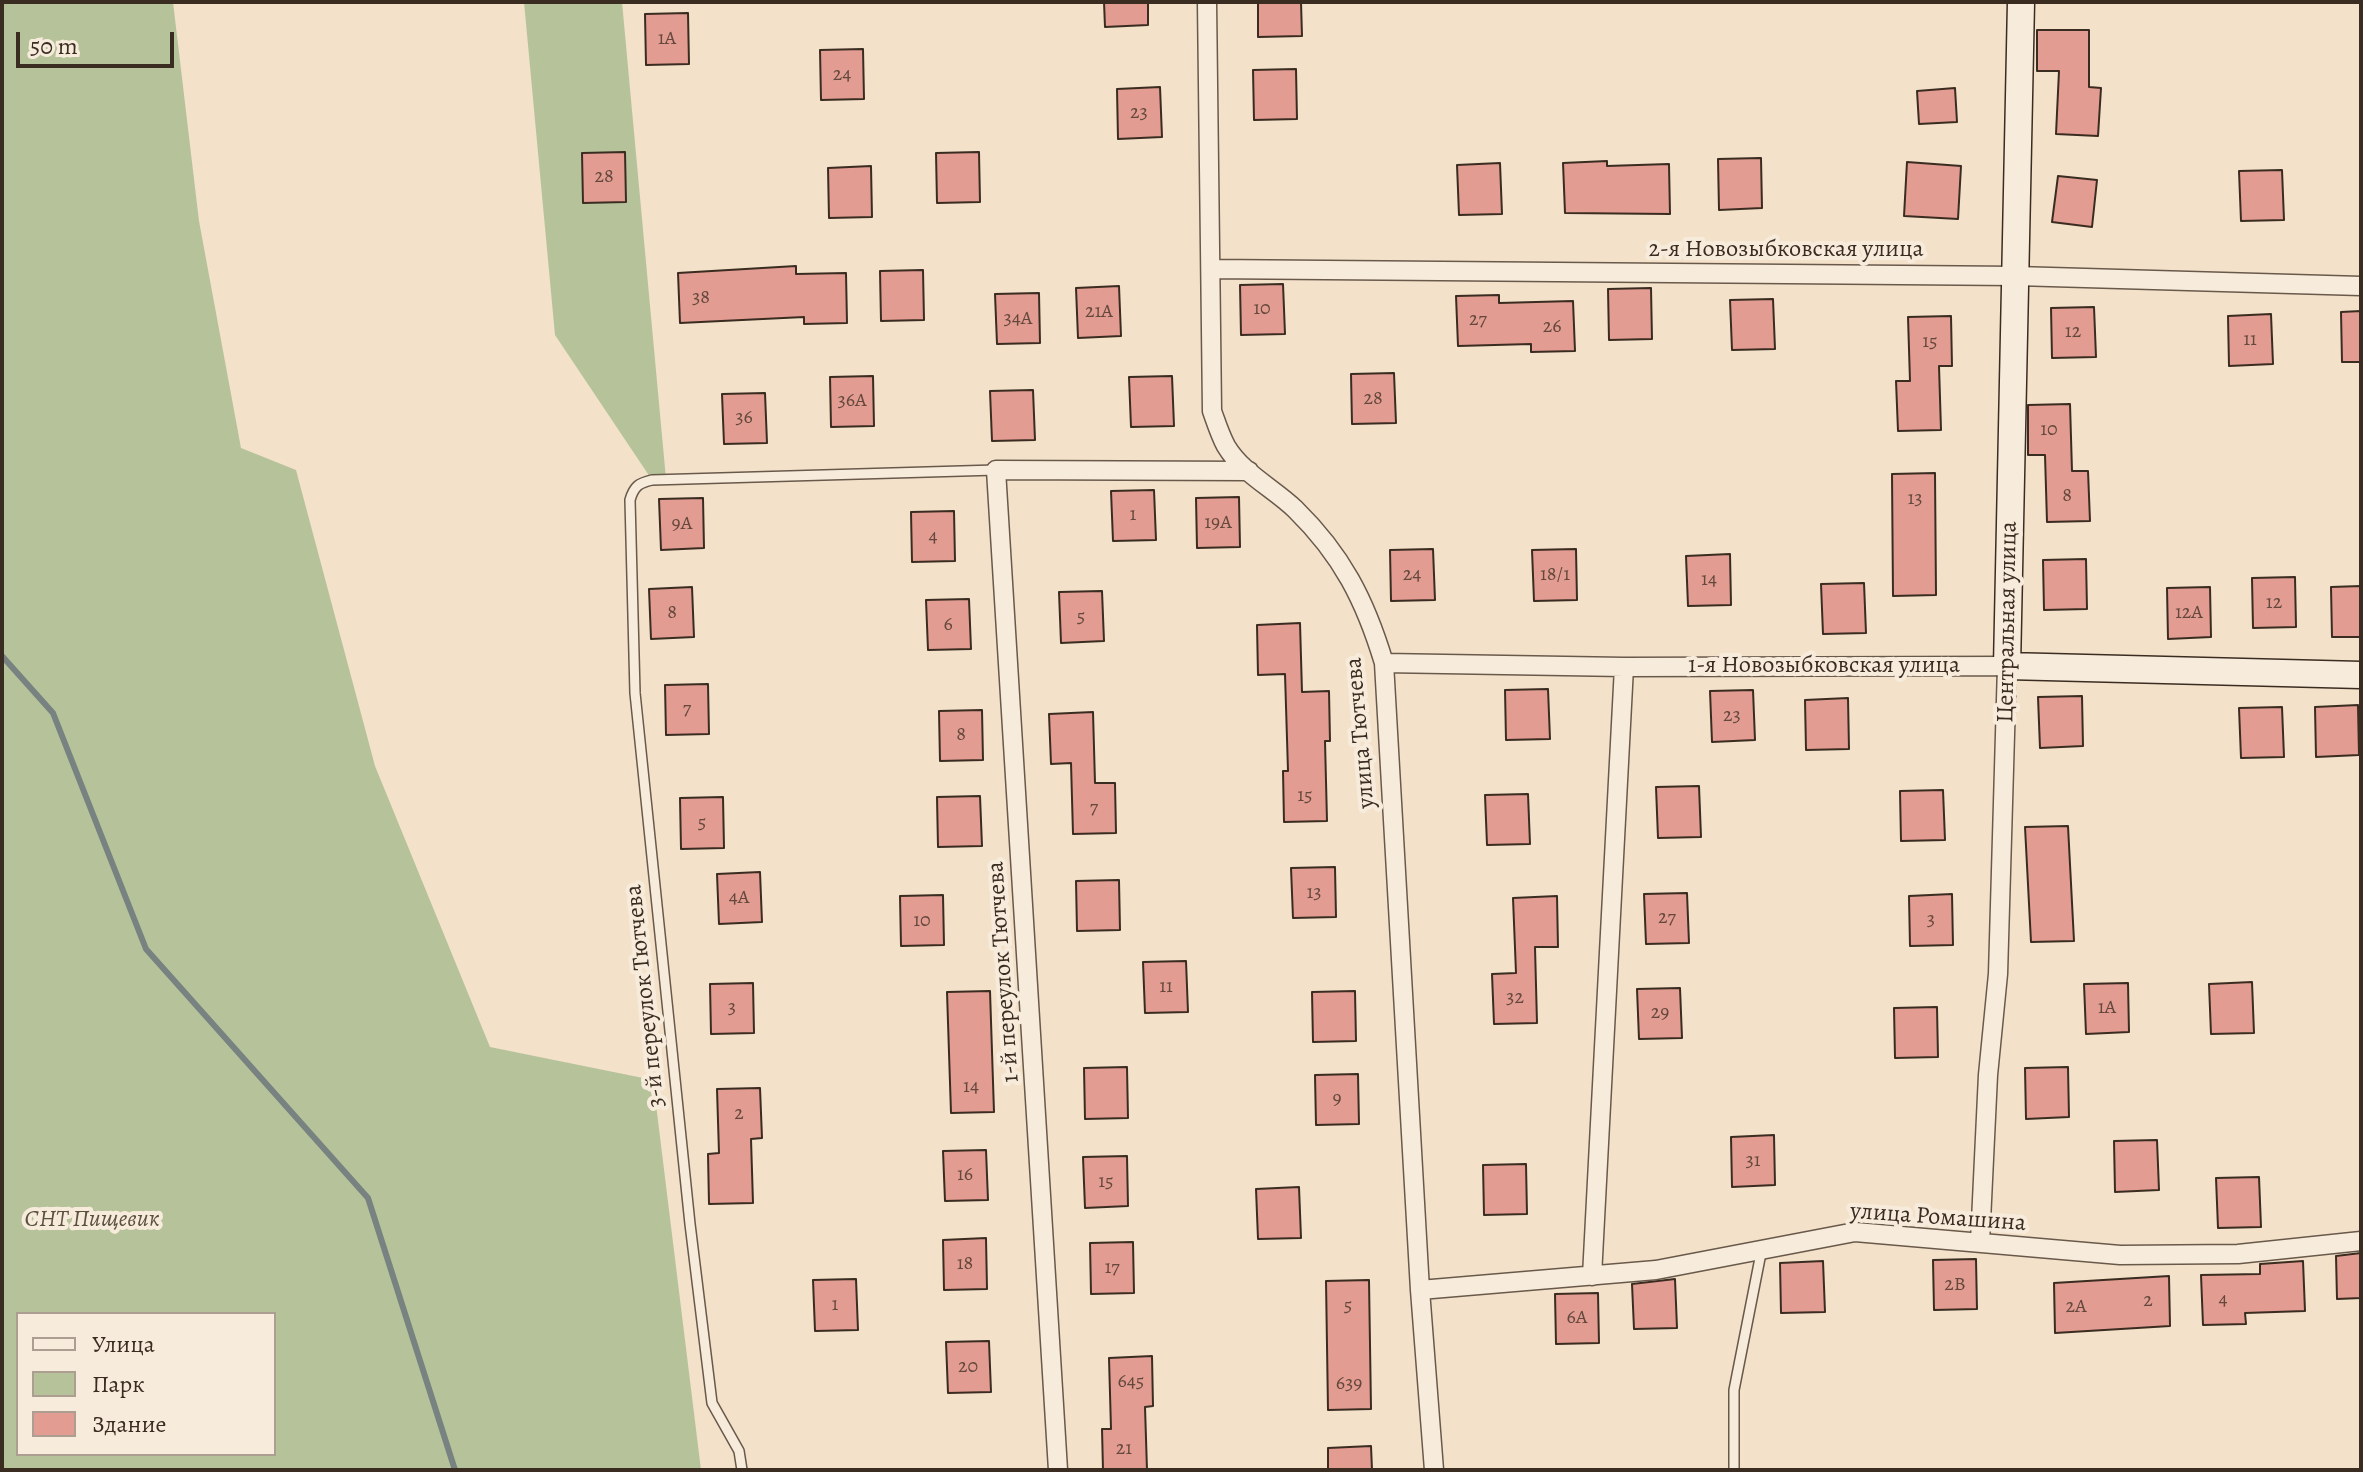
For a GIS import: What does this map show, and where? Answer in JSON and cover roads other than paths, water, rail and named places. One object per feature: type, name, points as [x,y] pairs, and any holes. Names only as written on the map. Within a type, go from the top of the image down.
[{"type":"street","name":"улица Тютчева","points":[[1207,2],[1212,411],[1227,447],[1249,471],[1294,508],[1334,553],[1367,608],[1384,663],[1420,1290],[1434,1470]]},
{"type":"street","name":"Центральная улица","points":[[1980,1242],[1988,1075],[1998,974],[2021,2]]},
{"type":"street","name":"2-я Новозыбковская улица","points":[[1211,269],[2016,276],[2361,286]]},
{"type":"street","points":[[996,470],[1249,471]]},
{"type":"street","name":"1-й переулок Тютчева","points":[[996,470],[1058,1470]]},
{"type":"street","name":"1-я Новозыбковская улица","points":[[1384,663],[1624,667],[2007,666],[2361,675]]},
{"type":"street","points":[[1592,1276],[1624,667]]},
{"type":"street","name":"улица Ромашина","points":[[1420,1290],[1656,1270],[1855,1232],[2120,1255],[2238,1254],[2361,1241]]},
{"type":"lane","name":"3-й переулок Тютчева","points":[[742,1470],[739,1451],[712,1403],[690,1224],[635,693],[630,510],[633,489],[652,480],[996,470]]},
{"type":"lane","points":[[1734,1470],[1734,1390],[1762,1248]]},
{"type":"waterway","points":[[2,656],[53,713],[146,949],[368,1198],[455,1470]]},
{"type":"park label","name":"СНТ Пищевик","points":[[92,1220]]}]
